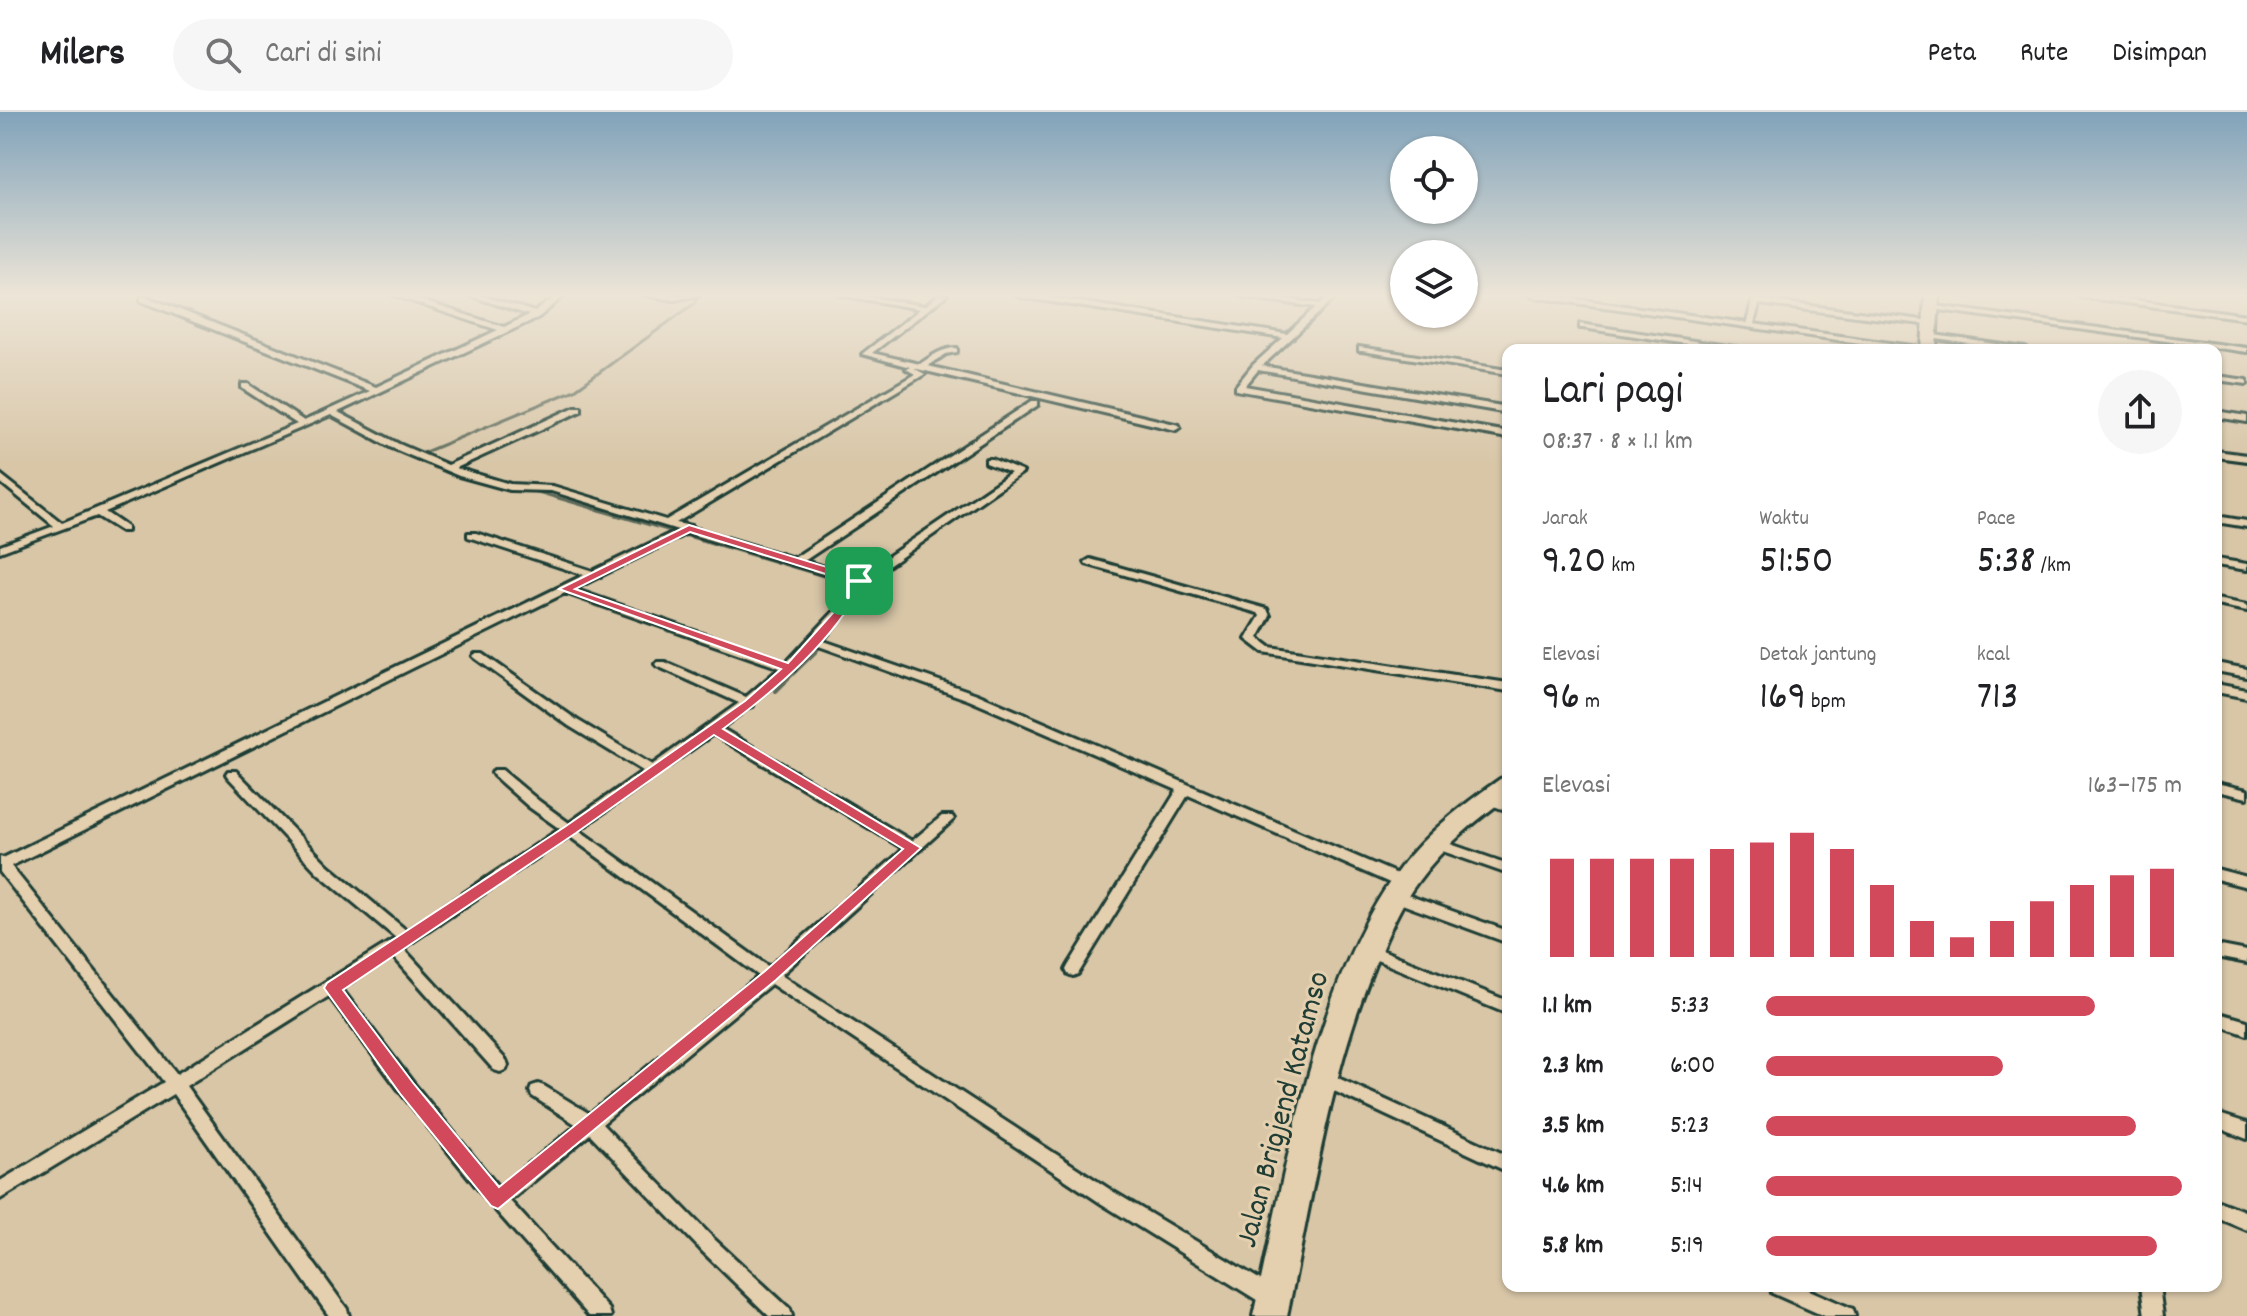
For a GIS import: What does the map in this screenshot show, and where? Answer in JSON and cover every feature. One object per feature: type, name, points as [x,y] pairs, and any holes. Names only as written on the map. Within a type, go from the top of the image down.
[{"type":"highway","name":"Jalan Brigjend Katamso","points":[[1272,1308],[1325,1079],[1347,1002],[1367,950],[1400,889],[1436,844],[1501,797]]},
{"type":"street","points":[[277,351],[378,391]]},
{"type":"street","points":[[0,549],[98,512],[304,424],[462,351]]},
{"type":"street","points":[[670,522],[921,374],[863,359],[870,351]]},
{"type":"street","points":[[922,367],[948,351]]},
{"type":"street","points":[[1273,351],[1239,388],[1502,434]]},
{"type":"street","points":[[1376,351],[1502,371]]},
{"type":"street","points":[[866,354],[1176,427]]},
{"type":"street","points":[[1256,367],[1502,409]]},
{"type":"street","points":[[2222,379],[2247,382]]},
{"type":"street","points":[[245,386],[304,424]]},
{"type":"street","points":[[797,561],[1035,403]]},
{"type":"street","points":[[449,468],[578,409]]},
{"type":"street","points":[[331,412],[407,454],[449,468],[509,487],[547,487],[859,581]]},
{"type":"street","points":[[2222,415],[2247,419]]},
{"type":"street","points":[[2222,455],[2243,458],[2247,470]]},
{"type":"street","points":[[0,1191],[332,988],[571,830],[714,729],[821,644],[853,596],[859,581],[1018,472],[989,461]]},
{"type":"street","points":[[0,477],[61,527]]},
{"type":"street","points":[[98,512],[124,529]]},
{"type":"street","points":[[2222,520],[2247,524]]},
{"type":"street","points":[[340,1316],[175,1084],[1,864],[689,528]]},
{"type":"street","points":[[472,535],[594,575]]},
{"type":"street","points":[[1090,562],[1263,611],[1265,616],[1252,639],[1267,650],[1502,686]]},
{"type":"street","points":[[2222,563],[2247,567]]},
{"type":"street","points":[[565,589],[790,668]]},
{"type":"street","points":[[2222,603],[2247,608]]},
{"type":"street","points":[[821,644],[973,697],[1502,934]]},
{"type":"street","points":[[479,656],[573,723],[652,771]]},
{"type":"street","points":[[661,664],[749,703]]},
{"type":"street","points":[[2222,668],[2247,673]]},
{"type":"street","points":[[2222,689],[2247,694]]},
{"type":"street","points":[[714,729],[913,848]]},
{"type":"street","points":[[498,773],[770,976],[1272,1308]]},
{"type":"street","points":[[232,774],[323,869],[401,943],[500,1065]]},
{"type":"street","points":[[2222,788],[2247,794]]},
{"type":"street","points":[[1073,970],[1184,790]]},
{"type":"street","points":[[498,1200],[770,976],[947,819]]},
{"type":"street","points":[[1436,844],[1502,867]]},
{"type":"street","points":[[2222,876],[2247,882]]},
{"type":"street","points":[[1367,950],[1502,1006]]},
{"type":"street","points":[[2222,952],[2247,957]]},
{"type":"street","points":[[332,988],[408,1089],[498,1200],[602,1316]]},
{"type":"street","points":[[2222,1020],[2247,1028]]},
{"type":"street","points":[[1325,1079],[1502,1161]]},
{"type":"street","points":[[538,1091],[592,1125],[708,1245],[783,1316]]},
{"type":"street","points":[[2222,1122],[2247,1131]]},
{"type":"street","points":[[2222,1211],[2247,1221]]},
{"type":"street","points":[[1792,1292],[1846,1316]]},
{"type":"street","points":[[2151,1292],[2154,1316]]},
{"type":"waterway","points":[[418,455],[575,390],[629,351]]},
{"type":"waterway","points":[[485,477],[515,485]]},
{"type":"waterway","points":[[531,490],[861,587],[863,591],[816,652],[783,684]]},
{"type":"waterway","points":[[382,684],[683,536]]},
{"type":"waterway","points":[[0,872],[386,682]]},
{"type":"waterway","points":[[776,691],[783,684]]},
{"type":"route","points":[[859,581],[689,528],[565,589],[790,668],[714,729],[571,830],[332,988],[408,1089],[498,1200],[770,976],[913,848],[714,729],[749,703],[790,668],[846,605],[859,581]]}]
